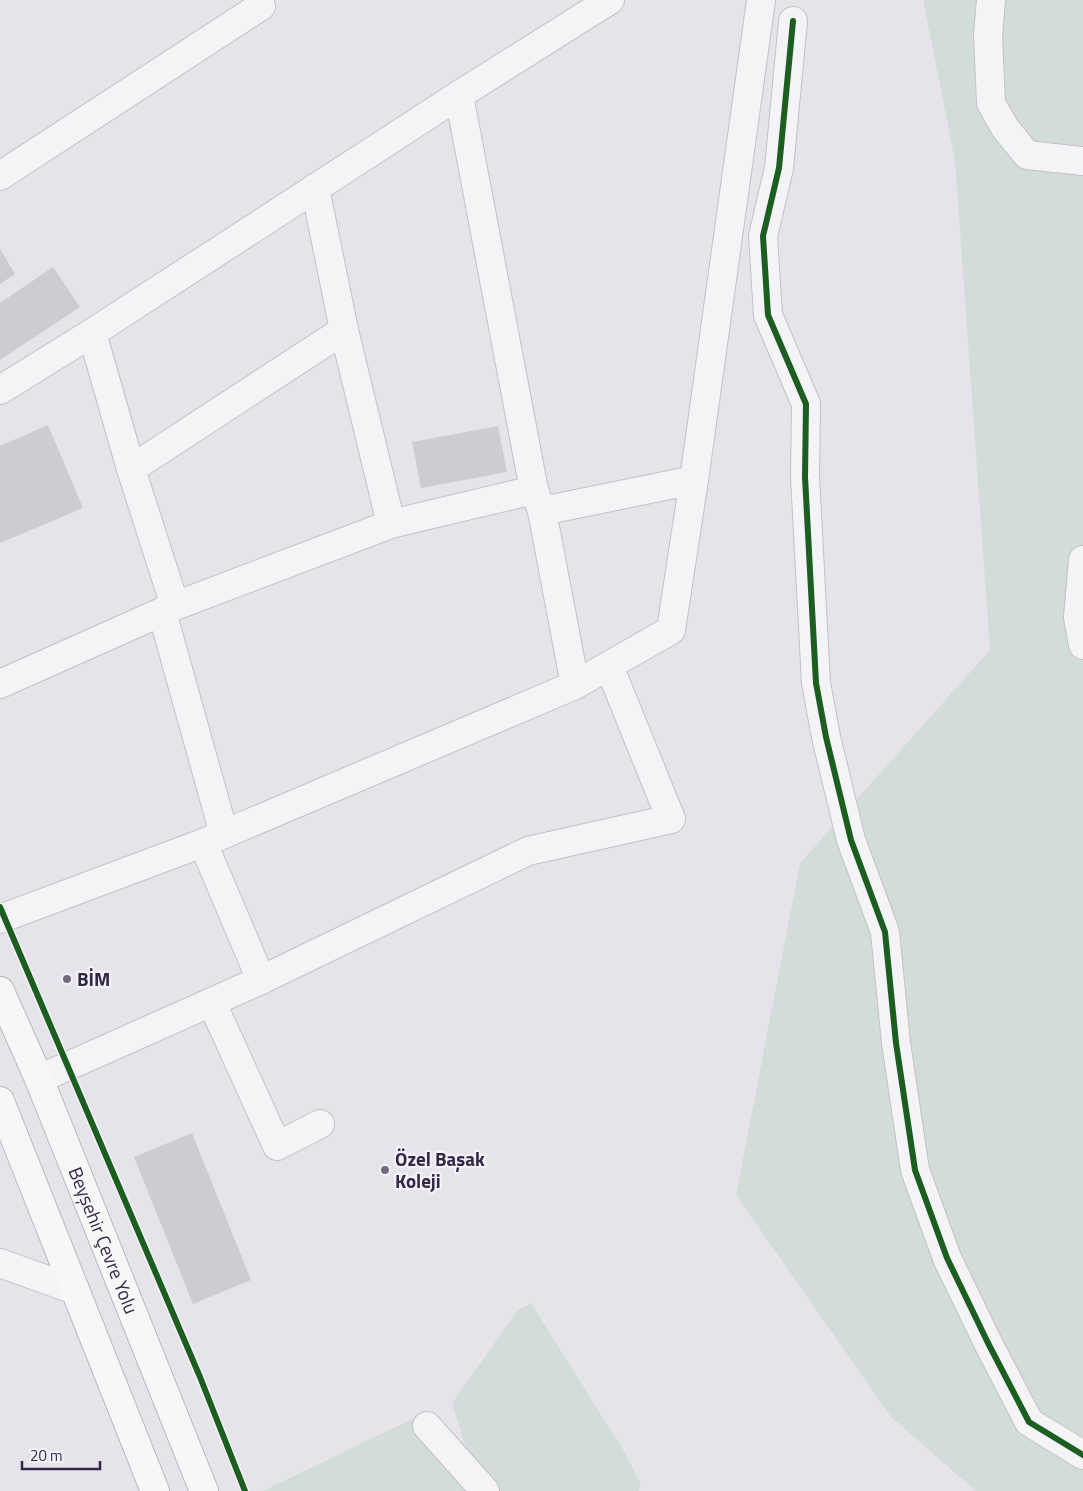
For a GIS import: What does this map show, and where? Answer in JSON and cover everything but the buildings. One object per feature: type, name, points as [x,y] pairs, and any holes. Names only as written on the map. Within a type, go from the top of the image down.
[{"type":"highway","name":"Beyşehir Çevre Yolu","points":[[0,991],[39,1079],[204,1491]]},
{"type":"highway","points":[[0,1101],[155,1491]]},
{"type":"street","points":[[0,390],[92,333],[459,95],[610,0]]},
{"type":"street","points":[[991,0],[988,35],[991,103],[1005,128],[1027,155],[1083,161]]},
{"type":"street","points":[[0,920],[213,839],[575,685],[671,630],[694,480],[761,1],[795,11],[779,168],[764,236],[768,315],[806,404],[805,477],[816,674],[826,737],[851,840],[885,932],[896,1042],[915,1170],[947,1258],[988,1343],[1030,1422],[1083,1454]]},
{"type":"street","points":[[0,176],[263,2]]},
{"type":"street","points":[[459,95],[575,685]]},
{"type":"street","points":[[315,188],[344,330],[391,524]]},
{"type":"street","points":[[131,469],[344,330]]},
{"type":"street","points":[[92,333],[168,609],[213,839],[261,980]]},
{"type":"street","points":[[0,684],[168,609],[391,524],[538,501],[694,480]]},
{"type":"street","points":[[1083,560],[1078,617],[1083,645]]},
{"type":"street","points":[[39,1079],[212,1003],[528,851],[671,819],[609,666]]},
{"type":"street","points":[[212,1003],[277,1146],[320,1124]]},
{"type":"street","points":[[0,1263],[75,1290]]},
{"type":"street","points":[[427,1426],[486,1491]]},
{"type":"shaded area","points":[[923,0],[1083,0],[1083,1491],[976,1491],[891,1417],[736,1195],[800,863],[990,650],[955,161]]},
{"type":"shaded area","points":[[531,1303],[625,1453],[641,1485],[639,1491],[498,1491],[470,1461],[452,1403],[518,1310]]},
{"type":"shaded area","points":[[412,1419],[469,1491],[263,1491]]},
{"type":"cycle path","points":[[793,21],[779,168],[763,236],[768,315],[806,404],[805,477],[816,683],[826,737],[851,840],[885,932],[896,1043],[915,1170],[947,1258],[1029,1422],[1083,1455]]},
{"type":"cycle path","points":[[0,907],[200,1377],[245,1491]]},
{"type":"place","name":"BİM","points":[[67,979]]},
{"type":"place","name":"Özel Başak Koleji","points":[[385,1170]]}]
